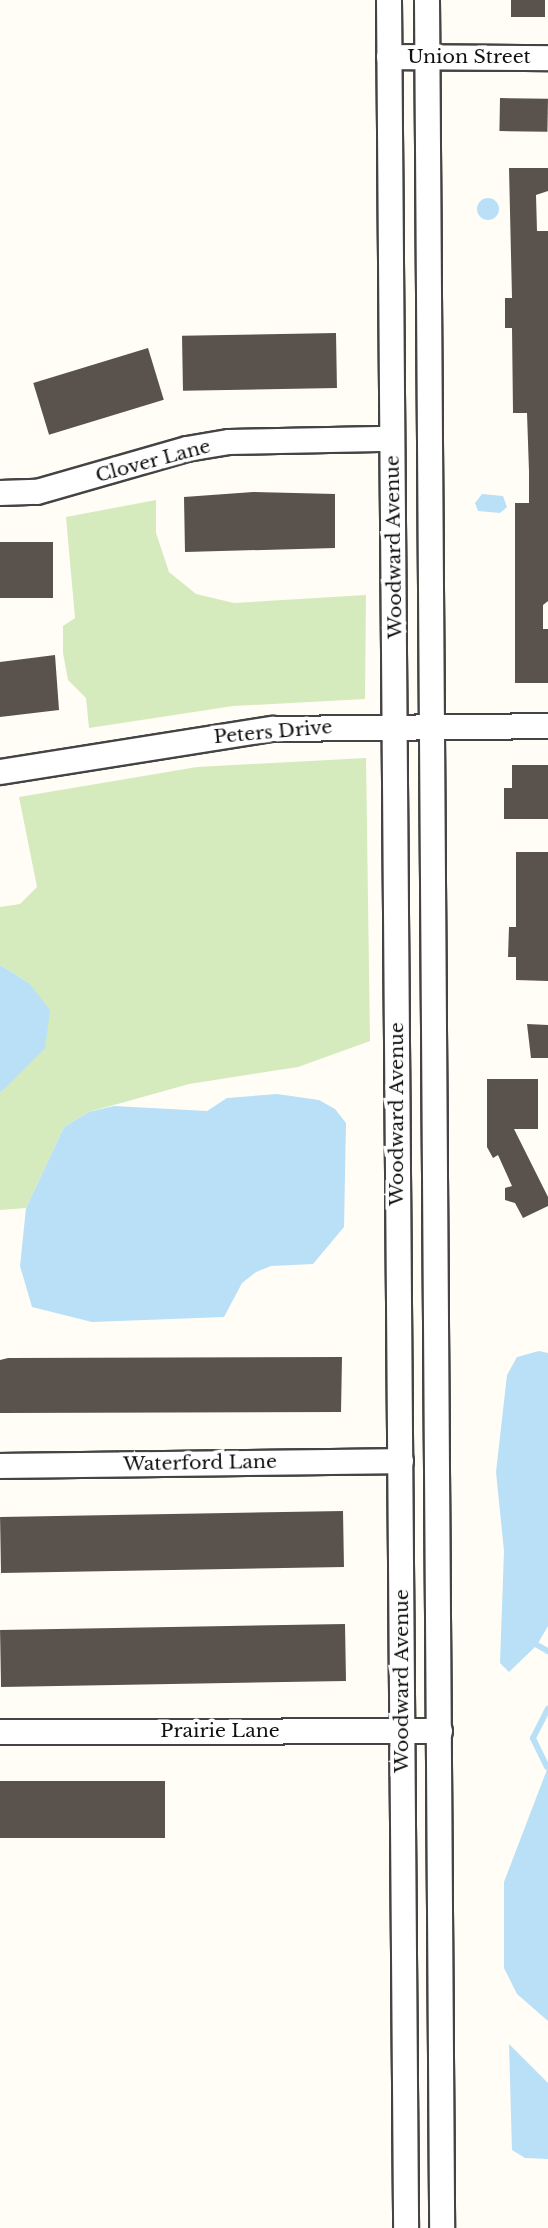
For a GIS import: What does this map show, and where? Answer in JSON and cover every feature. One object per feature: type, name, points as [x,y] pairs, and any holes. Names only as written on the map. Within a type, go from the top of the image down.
[{"type":"street","name":"Woodward Avenue","points":[[388,0],[397,726],[406,2228]]},
{"type":"street","name":"Woodward Avenue","points":[[427,0],[442,2228]]},
{"type":"street","name":"Union Street","points":[[389,57],[548,58]]},
{"type":"street","name":"Clover Lane","points":[[0,494],[37,492],[187,449],[229,442],[392,439]]},
{"type":"street","name":"Peters Drive","points":[[0,772],[273,729],[548,726]]},
{"type":"street","name":"Waterford Lane","points":[[0,1466],[401,1461]]},
{"type":"street","name":"Prairie Lane","points":[[0,1732],[440,1731]]},
{"type":"green space","points":[[156,500],[156,533],[169,572],[196,594],[234,603],[366,595],[365,699],[233,706],[89,728],[86,698],[68,680],[63,653],[63,626],[75,618],[66,517]]},
{"type":"green space","points":[[366,758],[370,1041],[298,1067],[189,1084],[89,1112],[64,1127],[26,1208],[0,1210],[0,1093],[18,1073],[29,983],[0,965],[0,907],[20,904],[37,887],[19,797],[197,767]]},
{"type":"water","points":[[488,198],[496,201],[499,209],[496,217],[488,220],[480,217],[477,209],[480,201]]},
{"type":"water","points":[[482,494],[503,496],[507,507],[500,513],[478,511],[475,503]]},
{"type":"water","points":[[0,965],[29,983],[50,1010],[45,1048],[0,1093]]},
{"type":"water","points":[[277,1094],[319,1100],[335,1109],[346,1123],[344,1227],[313,1264],[271,1266],[256,1272],[242,1283],[224,1317],[92,1322],[32,1307],[20,1266],[26,1208],[64,1127],[89,1112],[114,1106],[207,1111],[227,1098]]},
{"type":"water","points":[[539,1351],[548,1353],[548,1626],[537,1645],[509,1672],[500,1663],[504,1551],[496,1472],[507,1375],[517,1357]]},
{"type":"water","points":[[548,1767],[548,2021],[517,1994],[504,1968],[504,1882]]},
{"type":"water","points":[[509,2044],[548,2083],[548,2159],[525,2158],[512,2150]]},
{"type":"building","points":[[511,0],[545,0],[545,17],[511,17]]},
{"type":"building","points":[[500,98],[548,99],[547,132],[499,131]]},
{"type":"building","points":[[509,168],[548,168],[548,191],[536,195],[537,231],[548,231],[548,601],[543,605],[543,629],[548,629],[548,683],[515,683],[515,503],[529,503],[529,472],[527,413],[513,413],[512,328],[505,328],[505,298],[512,298]]},
{"type":"building","points":[[336,333],[337,388],[183,391],[182,336]]},
{"type":"building","points":[[148,348],[164,400],[49,435],[33,383]]},
{"type":"building","points":[[253,492],[335,494],[335,548],[185,552],[184,497]]},
{"type":"building","points":[[0,542],[53,542],[53,598],[0,598]]},
{"type":"building","points":[[55,655],[59,710],[0,717],[0,662]]},
{"type":"building","points":[[512,765],[548,765],[548,819],[504,819],[504,788],[512,788]]},
{"type":"building","points":[[516,852],[548,852],[548,981],[516,980],[516,957],[508,957],[509,927],[516,927]]},
{"type":"building","points":[[527,1024],[548,1025],[548,1058],[531,1058]]},
{"type":"building","points":[[487,1079],[538,1079],[538,1129],[514,1129],[548,1197],[548,1206],[523,1218],[515,1203],[505,1200],[505,1188],[512,1186],[498,1155],[493,1158],[487,1147]]},
{"type":"building","points":[[342,1357],[341,1412],[0,1413],[0,1360],[8,1358]]},
{"type":"building","points":[[343,1511],[344,1567],[1,1573],[0,1517]]},
{"type":"building","points":[[345,1624],[346,1681],[1,1687],[0,1630]]},
{"type":"building","points":[[0,1781],[165,1781],[165,1838],[0,1838]]},
{"type":"waterway","points":[[537,1645],[548,1651]]},
{"type":"waterway","points":[[547,1767],[533,1738],[548,1709]]}]
